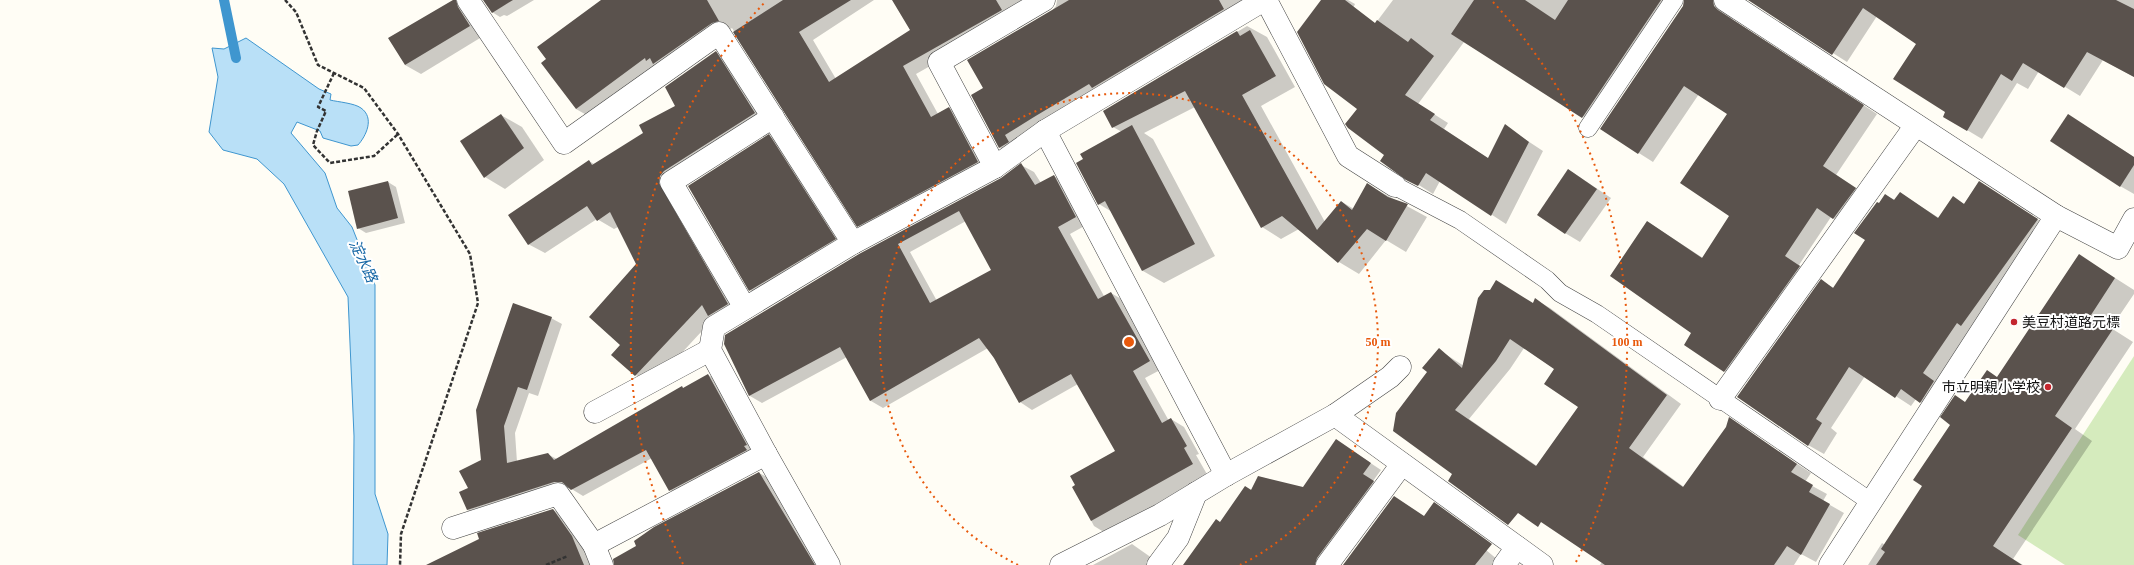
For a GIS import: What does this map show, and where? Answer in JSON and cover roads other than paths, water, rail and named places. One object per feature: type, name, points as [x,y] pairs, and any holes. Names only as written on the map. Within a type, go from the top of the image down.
[{"type":"street","points":[[468,0],[564,143],[719,33],[853,243]]},
{"type":"street","points":[[995,167],[939,62],[1044,0]]},
{"type":"street","points":[[829,565],[766,454],[710,350],[714,327],[853,243],[995,167],[1045,131],[1265,0],[1348,156],[1395,186]]},
{"type":"street","points":[[1725,0],[2056,216],[2118,248],[2134,219]]},
{"type":"street","points":[[745,308],[671,182],[773,116]]},
{"type":"street","points":[[1720,399],[1916,125]]},
{"type":"street","points":[[1045,131],[1226,475]]},
{"type":"street","points":[[1830,565],[2056,216]]},
{"type":"street","points":[[595,412],[710,350]]},
{"type":"street","points":[[1061,565],[1160,515],[1226,475],[1335,415],[1390,377],[1400,367]]},
{"type":"street","points":[[1335,415],[1542,565]]},
{"type":"street","points":[[452,528],[558,494],[598,555],[766,454]]},
{"type":"street","points":[[1327,565],[1402,464]]},
{"type":"street","points":[[1158,565],[1178,538],[1196,493]]},
{"type":"street","points":[[1504,565],[1517,547]]},
{"type":"lane","points":[[1588,128],[1674,0]]},
{"type":"lane","points":[[1395,186],[1460,220],[1547,280],[1560,292],[1596,314],[1871,502]]},
{"type":"water","points":[[246,38],[319,89],[331,94],[330,100],[358,106],[368,117],[368,127],[364,137],[358,145],[351,146],[323,138],[320,131],[297,122],[291,133],[325,173],[337,208],[352,227],[375,285],[375,494],[388,534],[387,565],[353,565],[354,436],[348,297],[284,184],[257,159],[223,150],[209,132],[218,77],[212,48],[224,49]]},
{"type":"waterway","name":"淀水路","points":[[224,0],[236,58]]},
{"type":"place","name":"美豆村道路元標","points":[[2014,322]]},
{"type":"place","name":"市立明親小学校","points":[[2048,387]]}]
